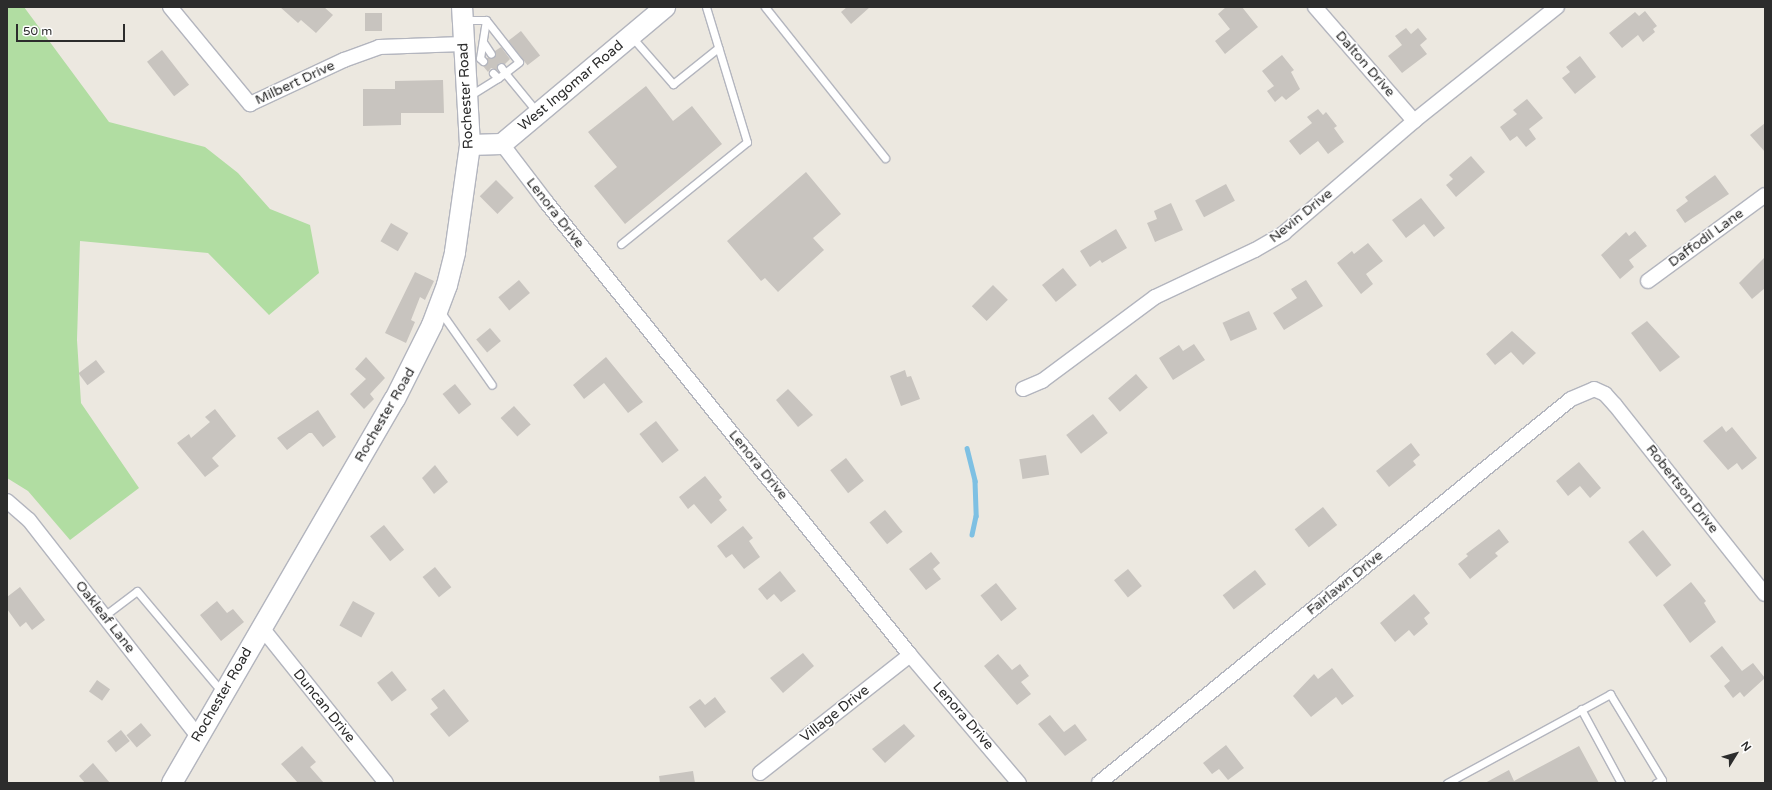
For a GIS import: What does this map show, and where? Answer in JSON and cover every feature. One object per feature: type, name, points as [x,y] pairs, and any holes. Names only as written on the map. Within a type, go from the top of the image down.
[{"type":"street","name":"Milbert Drive","points":[[170,7],[250,104],[344,60],[379,47],[463,44]]},
{"type":"street","name":"West Ingomar Road","points":[[502,144],[664,7]]},
{"type":"street","name":"Dalton Drive","points":[[1315,7],[1414,121]]},
{"type":"street","name":"Nevin Drive","points":[[1023,389],[1042,382],[1155,297],[1256,250],[1284,233],[1414,121],[1557,7]]},
{"type":"street","name":"Rochester Road","points":[[172,783],[395,399],[417,359],[438,309],[447,285],[461,224],[470,145],[462,13]]},
{"type":"street","points":[[470,145],[502,144]]},
{"type":"street","name":"Lenora Drive","points":[[502,144],[547,204],[910,654],[1019,783]]},
{"type":"street","name":"Daffodil Lane","points":[[1648,281],[1765,195]]},
{"type":"street","name":"Robertson Drive","points":[[1594,388],[1605,394],[1615,405],[1760,578],[1765,594]]},
{"type":"street","name":"Fairlawn Drive","points":[[1099,783],[1571,399],[1594,388]]},
{"type":"street","name":"Oakleaf Lane","points":[[7,501],[28,520],[198,736]]},
{"type":"street","name":"Duncan Drive","points":[[262,628],[386,783]]},
{"type":"street","name":"Village Drive","points":[[760,773],[910,654]]},
{"type":"lane","points":[[621,244],[747,142],[706,7]]},
{"type":"lane","points":[[765,7],[885,158]]},
{"type":"lane","points":[[462,13],[486,20],[519,62],[505,73],[495,76],[466,98]]},
{"type":"lane","points":[[483,61],[480,58],[486,20]]},
{"type":"lane","points":[[631,36],[673,84],[718,48]]},
{"type":"lane","points":[[483,42],[491,54]]},
{"type":"lane","points":[[501,67],[538,113]]},
{"type":"lane","points":[[438,309],[492,385]]},
{"type":"lane","points":[[104,616],[137,591],[223,694]]},
{"type":"lane","points":[[1447,783],[1610,694],[1662,780],[1656,783]]},
{"type":"lane","points":[[1581,709],[1621,783]]},
{"type":"green space","points":[[7,7],[24,7],[109,122],[205,147],[238,173],[270,209],[310,225],[319,273],[269,315],[208,253],[80,241],[77,340],[81,403],[139,488],[70,540],[28,491],[7,478]]},
{"type":"building","points":[[280,7],[324,7],[333,15],[316,33],[301,20],[298,23]]},
{"type":"building","points":[[847,7],[870,7],[851,24],[841,12]]},
{"type":"building","points":[[1226,7],[1242,7],[1258,27],[1225,54],[1215,41],[1230,29],[1218,14]]},
{"type":"building","points":[[1645,11],[1657,26],[1653,29],[1655,32],[1643,42],[1638,35],[1622,48],[1609,33],[1635,12],[1639,16]]},
{"type":"building","points":[[365,13],[382,13],[382,31],[365,31]]},
{"type":"building","points":[[1406,28],[1411,34],[1418,28],[1427,39],[1420,45],[1427,54],[1402,73],[1388,56],[1402,45],[1395,36]]},
{"type":"building","points":[[521,31],[540,55],[527,65],[508,41]]},
{"type":"building","points":[[501,47],[510,59],[505,64],[499,63],[497,70],[491,68],[488,72],[483,66],[488,63],[487,58],[494,58],[495,51]]},
{"type":"building","points":[[162,50],[189,85],[174,96],[147,62]]},
{"type":"building","points":[[1282,55],[1294,70],[1291,72],[1300,89],[1286,100],[1282,96],[1275,102],[1267,91],[1274,86],[1262,71]]},
{"type":"building","points":[[1580,56],[1596,77],[1575,94],[1562,78],[1570,72],[1566,67]]},
{"type":"building","points":[[443,80],[444,113],[401,113],[401,125],[363,126],[363,89],[395,89],[395,81]]},
{"type":"building","points":[[646,86],[673,121],[692,106],[722,144],[625,224],[594,186],[617,167],[588,132]]},
{"type":"building","points":[[1527,99],[1543,118],[1529,129],[1536,139],[1526,147],[1517,136],[1510,141],[1500,127],[1517,114],[1513,110]]},
{"type":"building","points":[[1318,109],[1323,115],[1326,112],[1337,126],[1334,128],[1344,142],[1328,154],[1318,141],[1300,155],[1289,141],[1312,123],[1307,117]]},
{"type":"building","points":[[1765,123],[1765,152],[1750,135]]},
{"type":"building","points":[[1471,156],[1485,172],[1456,197],[1446,185],[1453,179],[1449,175]]},
{"type":"building","points":[[806,172],[841,214],[813,238],[824,250],[778,292],[765,278],[761,281],[727,241]]},
{"type":"building","points":[[1715,175],[1729,194],[1685,223],[1676,210],[1688,201],[1685,197]]},
{"type":"building","points":[[496,180],[514,198],[497,214],[480,196]]},
{"type":"building","points":[[1226,184],[1235,201],[1204,217],[1195,200]]},
{"type":"building","points":[[1421,198],[1445,228],[1434,237],[1424,224],[1406,238],[1392,220]]},
{"type":"building","points":[[1171,203],[1183,230],[1155,242],[1147,223],[1157,219],[1154,211]]},
{"type":"building","points":[[391,223],[408,233],[398,251],[380,241]]},
{"type":"building","points":[[1116,229],[1127,248],[1102,263],[1100,260],[1090,267],[1080,251]]},
{"type":"building","points":[[1635,231],[1647,246],[1629,260],[1634,267],[1620,279],[1601,255],[1626,232],[1629,236]]},
{"type":"building","points":[[1368,243],[1383,261],[1366,274],[1373,284],[1361,294],[1337,263],[1352,251],[1354,254]]},
{"type":"building","points":[[1765,257],[1765,288],[1752,299],[1739,283]]},
{"type":"building","points":[[1063,268],[1077,285],[1056,302],[1042,285]]},
{"type":"building","points":[[415,272],[434,281],[425,300],[420,297],[411,320],[415,322],[406,343],[385,333]]},
{"type":"building","points":[[519,280],[530,293],[509,310],[498,297]]},
{"type":"building","points":[[1306,280],[1323,306],[1284,330],[1273,313],[1297,298],[1291,289]]},
{"type":"building","points":[[993,285],[1008,300],[987,321],[972,306]]},
{"type":"building","points":[[1249,311],[1257,329],[1231,341],[1223,323]]},
{"type":"building","points":[[1647,321],[1680,357],[1660,372],[1631,333]]},
{"type":"building","points":[[490,328],[501,341],[487,353],[476,340]]},
{"type":"building","points":[[1512,331],[1536,353],[1523,365],[1511,352],[1495,365],[1486,354]]},
{"type":"building","points":[[1194,344],[1205,360],[1173,380],[1159,358],[1179,345],[1183,351]]},
{"type":"building","points":[[366,357],[385,378],[370,394],[374,399],[364,409],[350,394],[366,379],[355,369]]},
{"type":"building","points":[[606,357],[643,402],[628,413],[604,383],[584,399],[573,385]]},
{"type":"building","points":[[96,360],[105,372],[87,385],[78,373]]},
{"type":"building","points":[[905,370],[907,377],[911,376],[920,399],[901,406],[890,376]]},
{"type":"building","points":[[1136,374],[1148,388],[1120,412],[1108,398]]},
{"type":"building","points":[[455,384],[471,404],[459,414],[443,394]]},
{"type":"building","points":[[788,389],[813,415],[798,427],[776,400]]},
{"type":"building","points":[[514,406],[531,425],[517,437],[501,418]]},
{"type":"building","points":[[215,409],[236,436],[212,458],[219,466],[205,477],[177,443],[189,434],[191,438],[210,422],[205,417]]},
{"type":"building","points":[[318,410],[336,437],[323,447],[312,433],[309,433],[287,450],[277,438]]},
{"type":"building","points":[[1093,414],[1108,433],[1081,454],[1066,435]]},
{"type":"building","points":[[656,421],[679,450],[662,463],[639,434]]},
{"type":"building","points":[[1722,426],[1726,432],[1732,427],[1757,458],[1742,470],[1737,463],[1728,470],[1703,441]]},
{"type":"building","points":[[1411,443],[1420,455],[1413,461],[1416,465],[1389,487],[1376,471]]},
{"type":"building","points":[[1046,455],[1049,475],[1022,479],[1019,459]]},
{"type":"building","points":[[846,458],[864,481],[848,493],[830,470]]},
{"type":"building","points":[[1579,462],[1601,488],[1590,498],[1580,486],[1568,496],[1556,481]]},
{"type":"building","points":[[435,465],[448,482],[434,494],[422,478]]},
{"type":"building","points":[[705,476],[722,497],[719,500],[727,510],[711,524],[694,504],[688,509],[679,497]]},
{"type":"building","points":[[1323,507],[1337,525],[1309,547],[1295,529]]},
{"type":"building","points":[[885,510],[903,532],[887,544],[869,523]]},
{"type":"building","points":[[384,525],[404,550],[390,561],[370,536]]},
{"type":"building","points":[[743,526],[753,538],[749,541],[760,557],[744,569],[732,554],[726,558],[717,546]]},
{"type":"building","points":[[1499,529],[1509,542],[1495,553],[1498,556],[1470,579],[1458,564],[1468,556],[1466,554]]},
{"type":"building","points":[[1643,530],[1671,565],[1657,577],[1628,542]]},
{"type":"building","points":[[931,552],[940,563],[933,569],[941,579],[926,590],[909,569]]},
{"type":"building","points":[[435,567],[451,587],[439,597],[423,577]]},
{"type":"building","points":[[1128,569],[1142,586],[1128,597],[1114,580]]},
{"type":"building","points":[[1255,570],[1266,584],[1234,609],[1223,595]]},
{"type":"building","points":[[780,571],[796,591],[781,602],[774,594],[767,600],[758,589]]},
{"type":"building","points":[[1691,582],[1706,601],[1704,603],[1716,622],[1690,643],[1663,605]]},
{"type":"building","points":[[996,583],[1017,609],[1001,621],[980,596]]},
{"type":"building","points":[[20,587],[45,620],[32,630],[26,622],[20,627],[7,609],[7,597]]},
{"type":"building","points":[[1414,594],[1430,613],[1424,618],[1428,624],[1414,636],[1409,630],[1395,642],[1380,623]]},
{"type":"building","points":[[217,601],[227,613],[233,609],[244,622],[221,641],[200,615]]},
{"type":"building","points":[[353,601],[375,613],[361,638],[339,625]]},
{"type":"building","points":[[1722,646],[1742,671],[1753,663],[1765,678],[1744,697],[1740,692],[1733,698],[1724,686],[1730,681],[1710,656]]},
{"type":"building","points":[[803,653],[814,666],[783,693],[770,678]]},
{"type":"building","points":[[998,654],[1012,670],[1020,664],[1029,676],[1021,682],[1031,694],[1017,705],[984,666]]},
{"type":"building","points":[[1332,668],[1354,696],[1342,705],[1336,697],[1311,717],[1293,696],[1314,674],[1318,679]]},
{"type":"building","points":[[392,671],[407,690],[392,702],[377,683]]},
{"type":"building","points":[[97,680],[110,689],[102,701],[89,691]]},
{"type":"building","points":[[444,689],[469,721],[449,737],[430,714],[438,708],[431,699]]},
{"type":"building","points":[[715,697],[726,712],[705,728],[689,707],[700,699],[705,705]]},
{"type":"building","points":[[1050,715],[1064,732],[1075,724],[1087,740],[1065,756],[1038,724]]},
{"type":"building","points":[[141,723],[151,735],[137,747],[126,735]]},
{"type":"building","points":[[904,724],[915,736],[885,763],[872,749]]},
{"type":"building","points":[[121,730],[130,741],[116,752],[107,741]]},
{"type":"building","points":[[1226,745],[1244,768],[1228,780],[1219,769],[1212,774],[1203,763]]},
{"type":"building","points":[[302,746],[316,762],[310,767],[324,783],[298,783],[281,764]]},
{"type":"building","points":[[1579,746],[1599,783],[1485,783],[1509,770],[1514,781]]},
{"type":"building","points":[[93,763],[110,783],[85,783],[79,776]]},
{"type":"building","points":[[693,771],[695,783],[660,783],[659,776]]},
{"type":"waterway","points":[[967,448],[975,481],[976,516],[972,535]]}]
